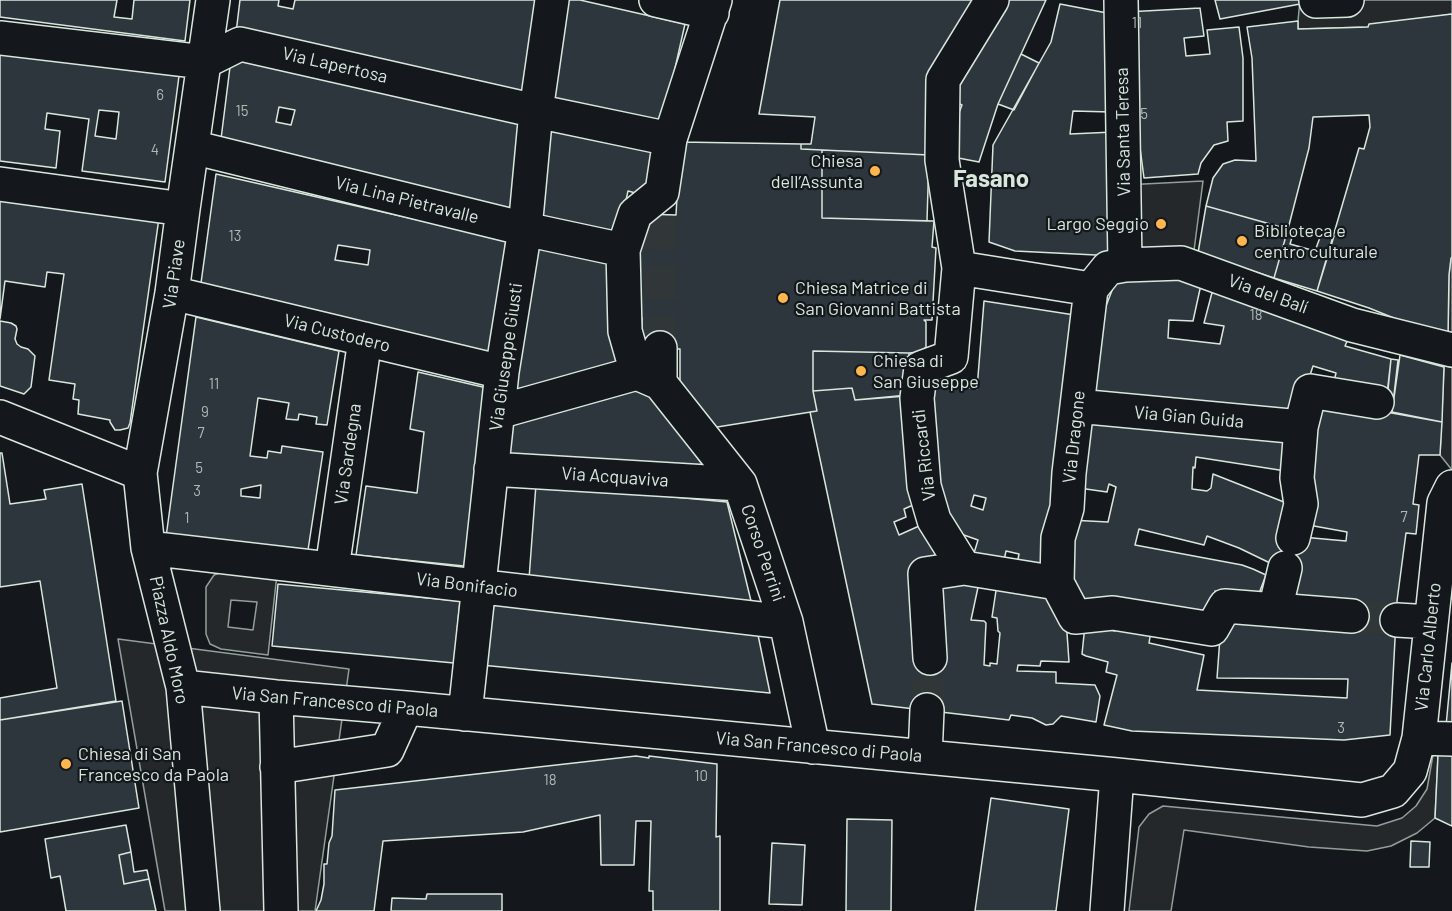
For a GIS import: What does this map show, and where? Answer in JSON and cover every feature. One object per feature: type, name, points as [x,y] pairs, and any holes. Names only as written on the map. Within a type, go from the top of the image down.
[{"type":"street","name":"Via Piave","points":[[148,548],[140,473],[172,293],[213,0]]},
{"type":"street","name":"Via Giuseppe Giusti","points":[[465,714],[502,372],[525,229],[536,111],[552,0]]},
{"type":"street","points":[[656,0],[714,7]]},
{"type":"street","points":[[992,0],[943,80],[942,160],[959,268],[1091,289]]},
{"type":"street","name":"Via Santa Teresa","points":[[1121,0],[1125,265]]},
{"type":"street","points":[[1316,0],[1347,0]]},
{"type":"street","name":"Corso Perrini","points":[[714,7],[670,139],[662,203],[635,214],[623,250],[625,331],[648,378],[740,484],[786,622],[813,747]]},
{"type":"street","points":[[0,38],[204,62]]},
{"type":"street","name":"Via Lapertosa","points":[[204,62],[240,44],[670,139]]},
{"type":"street","name":"Via Lina Pietravalle","points":[[192,147],[525,229],[623,250]]},
{"type":"street","points":[[0,184],[183,208]]},
{"type":"street","name":"Via del Balí","points":[[1091,289],[1108,268],[1125,265],[1181,263],[1352,325],[1452,350]]},
{"type":"street","name":"Via Riccardi","points":[[959,268],[951,357],[921,368],[918,398],[924,486],[934,520],[964,568]]},
{"type":"street","name":"Via Dragone","points":[[1057,584],[1058,538],[1067,508],[1069,473],[1091,289]]},
{"type":"street","name":"Via Custodero","points":[[172,293],[502,372]]},
{"type":"street","name":"Via Sardegna","points":[[332,569],[365,339]]},
{"type":"street","points":[[498,412],[648,378],[660,348]]},
{"type":"street","points":[[1275,610],[1301,504],[1297,477],[1301,427],[1310,391],[1377,402]]},
{"type":"street","name":"Via Gian Guida","points":[[1077,406],[1301,427]]},
{"type":"street","points":[[0,417],[140,473]]},
{"type":"street","name":"Via Acquaviva","points":[[491,469],[740,484]]},
{"type":"street","name":"Via Carlo Alberto","points":[[1419,738],[1444,503],[1452,487]]},
{"type":"street","name":"Via Bonifacio","points":[[148,548],[786,622]]},
{"type":"street","name":"Piazza Aldo Moro","points":[[148,548],[183,687],[203,911]]},
{"type":"street","points":[[930,658],[925,574],[964,568],[1057,584],[1075,616],[1113,613],[1212,629],[1225,606],[1352,616]]},
{"type":"street","points":[[1397,620],[1431,622]]},
{"type":"street","name":"Via San Francesco di Paola","points":[[183,687],[1362,800],[1393,791],[1410,771],[1419,738]]},
{"type":"street","points":[[276,697],[281,911]]},
{"type":"street","points":[[278,768],[387,750],[406,708]]},
{"type":"street","points":[[925,757],[927,710]]},
{"type":"street","points":[[1419,738],[1452,739]]},
{"type":"street","points":[[1107,911],[1118,775]]},
{"type":"shaded area","points":[[1300,0],[1452,0],[1452,14],[1368,27],[1298,29]]},
{"type":"shaded area","name":"Largo Seggio","points":[[1203,181],[1192,266],[1125,265],[1124,185]]},
{"type":"shaded area","points":[[1452,258],[1452,470],[1440,455]]},
{"type":"shaded area","points":[[225,571],[277,574],[268,655],[221,649],[210,644],[206,634],[206,587],[214,575]],"holes":[[[231,600],[257,602],[253,630],[228,627]]]},
{"type":"shaded area","points":[[118,639],[349,669],[315,911],[165,911]]},
{"type":"shaded area","points":[[1435,751],[1441,751],[1438,755],[1435,818],[1417,833],[1391,846],[1367,851],[1309,847],[1184,830],[1171,911],[1129,911],[1139,827],[1149,814],[1163,806],[1377,826],[1402,818],[1416,806],[1427,789]]},
{"type":"building","points":[[0,0],[117,0],[114,17],[132,19],[134,0],[190,0],[185,41],[0,17]]},
{"type":"building","points":[[240,0],[279,0],[278,6],[293,9],[295,0],[537,0],[524,94],[236,33]]},
{"type":"building","points":[[564,0],[580,0],[685,24],[662,126],[552,101]]},
{"type":"building","points":[[780,0],[977,0],[929,155],[801,149],[801,144],[811,144],[815,117],[759,114]]},
{"type":"building","points":[[1000,0],[1046,0],[998,104],[979,162],[948,156],[962,105],[949,99]]},
{"type":"building","points":[[1215,0],[1300,0],[1300,4],[1220,19]]},
{"type":"building","points":[[1060,4],[1107,13],[1111,112],[1073,111],[1070,134],[1114,132],[1116,256],[1015,251],[989,242],[993,145],[1051,42]]},
{"type":"building","points":[[1200,8],[1204,36],[1184,38],[1186,56],[1210,54],[1207,30],[1239,27],[1243,58],[1243,121],[1227,122],[1228,141],[1214,145],[1201,163],[1198,174],[1144,178],[1132,87],[1126,12]]},
{"type":"building","points":[[1452,14],[1452,258],[1449,275],[1448,338],[1446,339],[1369,308],[1317,291],[1359,148],[1364,149],[1370,127],[1369,115],[1313,117],[1309,148],[1288,229],[1206,206],[1213,178],[1223,164],[1235,160],[1256,161],[1252,58],[1247,27],[1298,21],[1298,29],[1368,27],[1369,24]]},
{"type":"building","points":[[0,52],[179,76],[165,182],[82,171],[89,119],[47,113],[45,129],[60,131],[56,168],[0,161]],"holes":[[[99,110],[119,112],[116,139],[95,136]]]},
{"type":"building","points":[[1021,54],[1039,63],[1014,110],[998,104]]},
{"type":"building","points":[[231,59],[522,122],[510,212],[220,147]],"holes":[[[279,107],[295,110],[291,125],[276,122]]]},
{"type":"building","points":[[548,128],[656,152],[647,196],[628,191],[618,238],[537,220]]},
{"type":"building","name":"Chiesa Matrice di San Giovanni Battista","points":[[680,142],[801,144],[801,149],[822,150],[822,218],[934,221],[932,247],[936,248],[932,320],[924,320],[926,322],[926,347],[920,352],[909,353],[813,351],[813,391],[817,411],[711,428],[680,389],[680,349],[641,348],[642,318],[637,317],[639,244],[643,244],[644,214],[676,215]]},
{"type":"building","name":"Chiesa dell’Assunta","points":[[822,150],[929,155],[927,221],[822,218]]},
{"type":"building","points":[[216,174],[506,240],[491,353],[201,283]],"holes":[[[338,245],[370,250],[368,265],[335,260]]]},
{"type":"building","points":[[0,195],[159,218],[128,428],[115,430],[110,420],[78,414],[79,400],[73,399],[75,384],[49,380],[64,274],[47,272],[45,287],[5,281],[0,319]]},
{"type":"building","name":"Biblioteca e centro culturale","points":[[1206,206],[1288,229],[1274,278],[1198,253]]},
{"type":"building","points":[[1288,229],[1294,231],[1290,244],[1315,251],[1322,232],[1334,236],[1317,291],[1274,278]]},
{"type":"building","points":[[533,245],[612,264],[617,366],[515,394]]},
{"type":"building","points":[[1118,275],[1202,280],[1193,321],[1169,320],[1168,338],[1220,344],[1224,326],[1204,323],[1214,285],[1348,339],[1345,346],[1391,359],[1388,390],[1334,381],[1336,373],[1313,366],[1296,418],[1086,400],[1092,342]]},
{"type":"building","points":[[984,301],[1081,316],[1050,573],[1016,570],[1019,554],[1006,551],[1002,570],[971,563],[978,540],[944,528],[930,382],[977,389]],"holes":[[[974,495],[986,498],[983,510],[971,506]]]},
{"type":"building","points":[[196,317],[339,351],[327,425],[316,424],[317,417],[299,414],[298,420],[286,419],[289,403],[258,398],[250,456],[267,458],[268,451],[281,453],[282,446],[323,452],[308,550],[166,537]],"holes":[[[261,485],[260,498],[241,496],[241,489]]]},
{"type":"building","points":[[0,321],[16,326],[17,344],[28,349],[35,356],[31,387],[24,394],[0,386]]},
{"type":"building","name":"Chiesa di San Giuseppe","points":[[813,351],[909,353],[908,395],[855,400],[852,388],[813,391]]},
{"type":"building","points":[[1400,355],[1444,367],[1442,422],[1392,412]]},
{"type":"building","points":[[1391,359],[1398,360],[1392,412],[1385,412]]},
{"type":"building","points":[[418,372],[487,388],[464,566],[356,555],[366,486],[417,493],[424,432],[410,429]]},
{"type":"building","points":[[646,387],[705,468],[506,455],[510,423]]},
{"type":"building","points":[[852,388],[855,400],[906,396],[909,416],[903,418],[906,442],[920,502],[904,509],[906,517],[894,522],[899,535],[928,522],[946,560],[911,569],[920,601],[921,658],[938,658],[934,578],[960,573],[980,578],[971,620],[986,623],[984,665],[990,666],[990,663],[997,664],[1000,633],[997,618],[992,617],[997,584],[1057,592],[1067,633],[1069,662],[1041,661],[1040,666],[1018,665],[1017,671],[1056,672],[1056,683],[1095,685],[1100,696],[1096,722],[1061,716],[1053,724],[1046,725],[1032,718],[1011,715],[1009,720],[872,704],[810,412],[817,411],[813,391]]},
{"type":"building","points":[[1319,400],[1442,422],[1440,455],[1419,455],[1413,504],[1419,505],[1416,534],[1406,533],[1397,601],[1390,735],[1344,740],[1132,731],[1104,725],[1117,675],[1106,672],[1108,662],[1082,654],[1085,625],[1115,631],[1117,620],[1152,625],[1149,643],[1204,655],[1197,690],[1347,698],[1348,679],[1217,678],[1221,624],[1241,617],[1290,570],[1207,536],[1204,545],[1139,529],[1135,545],[1253,569],[1266,575],[1258,596],[1215,591],[1212,618],[1078,604],[1065,539],[1070,520],[1108,522],[1116,487],[1109,484],[1107,492],[1079,488],[1083,413],[1295,436],[1292,472],[1196,457],[1192,489],[1207,491],[1211,488],[1213,474],[1294,506],[1302,537],[1346,541],[1347,532],[1303,524],[1314,479],[1304,476]]},
{"type":"building","points":[[0,453],[2,453],[10,504],[46,499],[44,490],[82,484],[116,701],[0,720],[0,698],[57,688],[40,581],[0,587]]},
{"type":"building","points":[[536,484],[727,502],[751,601],[529,579]]},
{"type":"building","points":[[278,584],[460,601],[454,663],[272,646]]},
{"type":"building","points":[[487,604],[757,630],[770,693],[481,665]]},
{"type":"building","points":[[1452,663],[1452,726],[1446,726]]},
{"type":"building","name":"Chiesa di San Francesco da Paola","points":[[122,701],[139,808],[0,832],[0,720]]},
{"type":"building","points":[[1452,751],[1452,826],[1435,818],[1438,755]]},
{"type":"building","points":[[636,756],[717,764],[716,837],[720,836],[720,911],[653,911],[653,891],[649,891],[651,821],[636,821],[634,865],[601,865],[600,815],[523,832],[383,841],[374,911],[316,911],[321,900],[324,864],[327,864],[332,836],[335,790]]},
{"type":"building","points":[[991,798],[1069,809],[1056,911],[975,911]]},
{"type":"building","points":[[847,819],[892,820],[891,911],[846,911]]},
{"type":"building","points":[[126,825],[131,852],[119,855],[124,884],[149,879],[156,911],[66,911],[60,876],[51,878],[45,839]]},
{"type":"building","points":[[1411,841],[1430,842],[1429,867],[1410,867]]},
{"type":"building","points":[[772,843],[805,845],[802,905],[769,904]]},
{"type":"building","points":[[131,852],[134,872],[147,870],[149,879],[124,884],[119,855]]},
{"type":"building","points":[[427,894],[502,894],[502,911],[391,911],[392,898],[426,899]]},
{"type":"tunnel","points":[[660,348],[661,214]]},
{"type":"tunnel","points":[[1352,616],[1397,620]]},
{"type":"tunnel","points":[[927,710],[930,658]]},
{"type":"place","name":"Chiesa dell’Assunta","points":[[875,171]]},
{"type":"place","name":"Largo Seggio","points":[[1161,224]]},
{"type":"place","name":"Biblioteca e centro culturale","points":[[1242,241]]},
{"type":"place","name":"Chiesa Matrice di San Giovanni Battista","points":[[783,298]]},
{"type":"place","name":"Chiesa di San Giuseppe","points":[[861,371]]},
{"type":"place","name":"Chiesa di San Francesco da Paola","points":[[66,764]]},
{"type":"district","name":"Fasano","points":[[991,179]]}]
